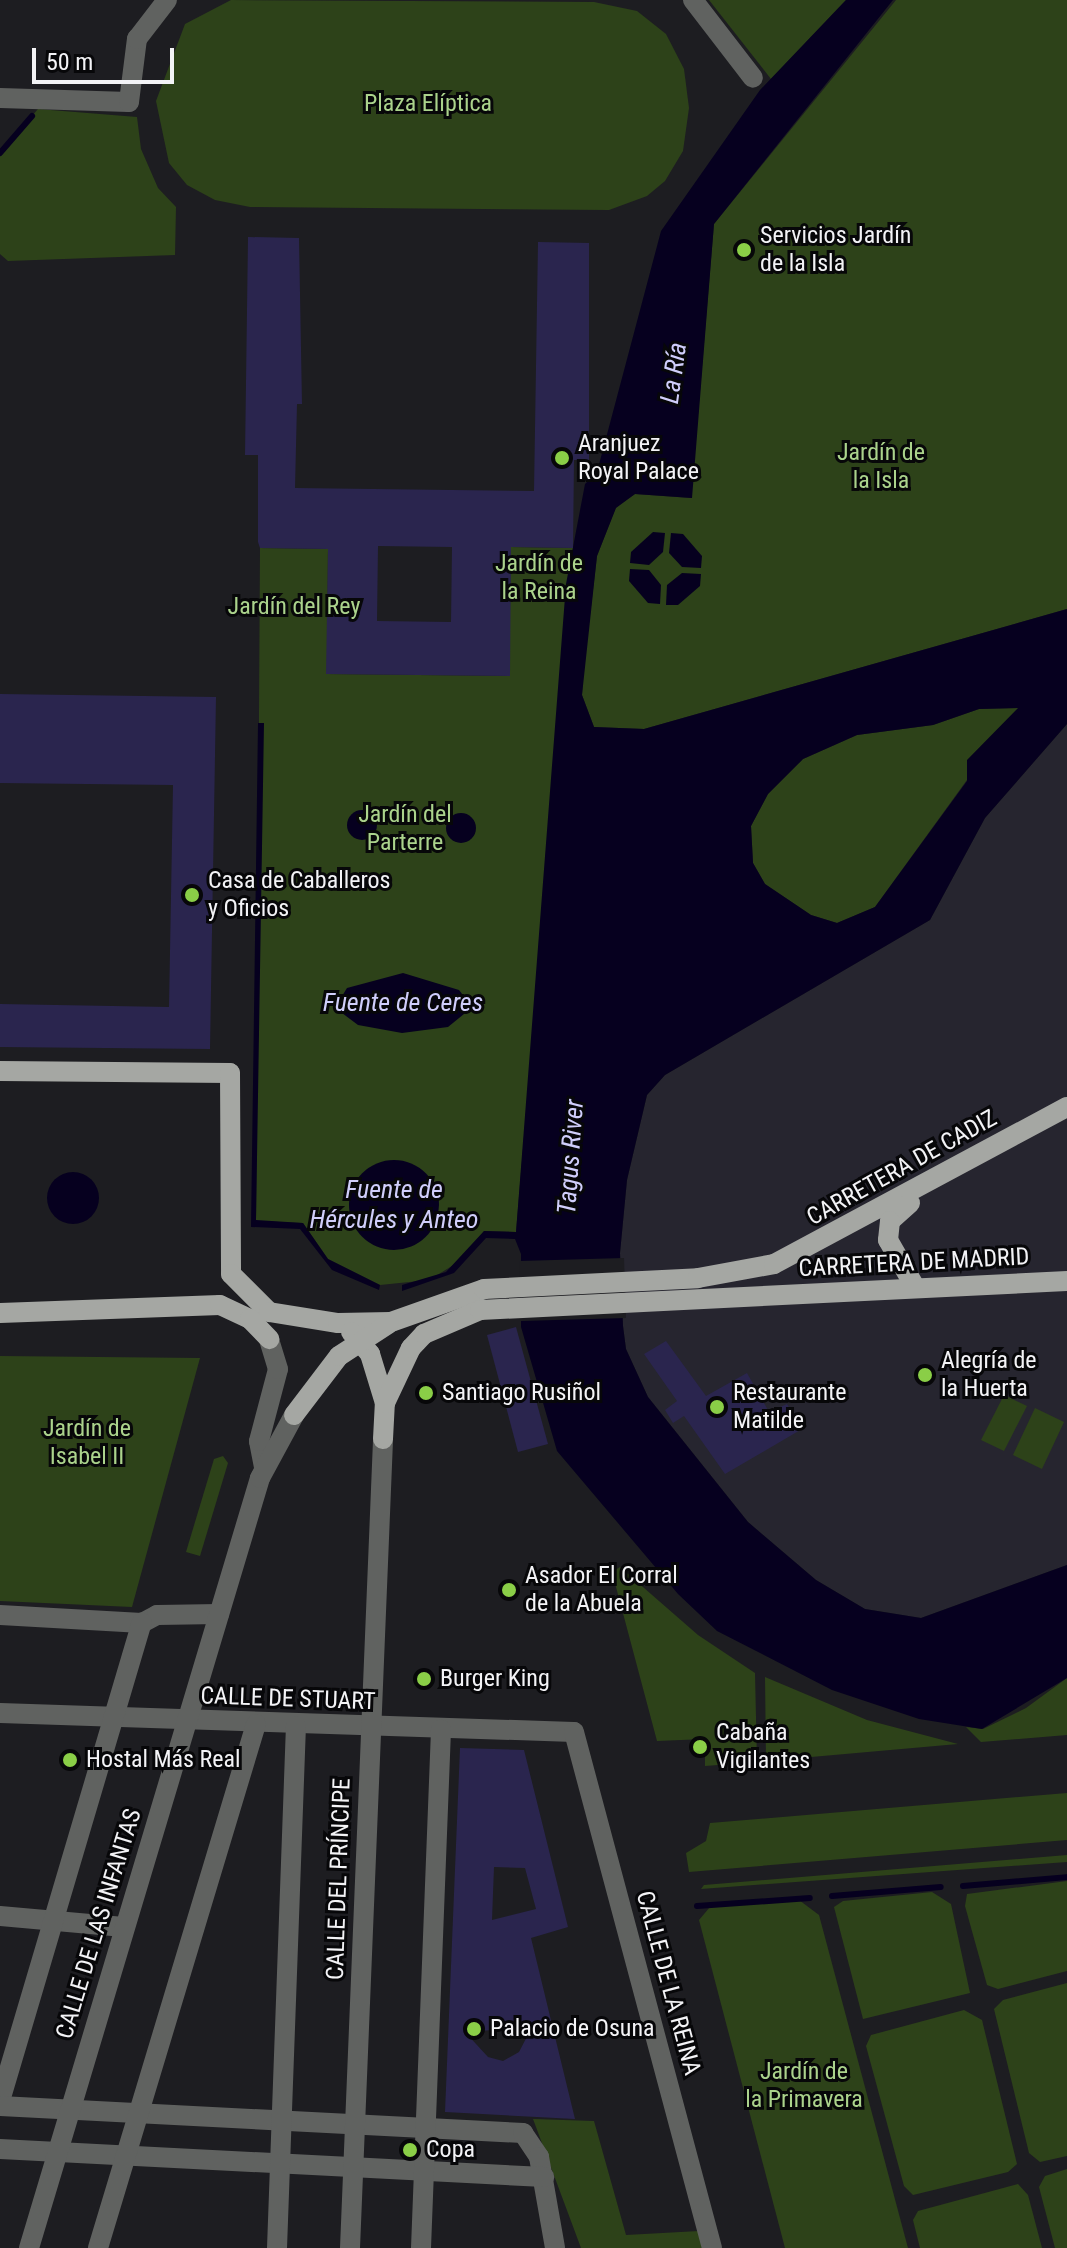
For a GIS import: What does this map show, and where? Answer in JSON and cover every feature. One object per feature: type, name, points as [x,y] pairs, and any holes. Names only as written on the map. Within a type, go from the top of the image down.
[{"type":"main road","points":[[0,1071],[230,1073],[231,1274],[230,1297],[220,1305]]},
{"type":"main road","name":"CARRETERA DE CADIZ","points":[[625,1292],[759,1268],[808,1250],[1067,1107]]},
{"type":"main road","points":[[915,1287],[892,1256],[887,1233],[893,1217],[921,1196],[923,1185]]},
{"type":"main road","points":[[231,1274],[246,1306],[269,1339]]},
{"type":"main road","name":"CARRETERA DE MADRID","points":[[625,1292],[700,1303],[915,1287],[1067,1281]]},
{"type":"main road","points":[[0,1313],[220,1305],[246,1306],[280,1316],[338,1323],[391,1322],[413,1317],[472,1293],[520,1296],[625,1292]]},
{"type":"main road","points":[[383,1439],[385,1403],[401,1364],[424,1334],[520,1296]]},
{"type":"main road","points":[[294,1415],[322,1375],[359,1340],[391,1322]]},
{"type":"main road","points":[[338,1323],[359,1340],[385,1403]]},
{"type":"street","points":[[693,0],[753,78]]},
{"type":"street","points":[[0,98],[129,102],[137,39],[157,4]]},
{"type":"street","points":[[262,1472],[259,1441],[278,1369],[269,1339]]},
{"type":"street","points":[[262,1472],[294,1415]]},
{"type":"street","name":"CALLE DEL PRÍNCIPE","points":[[350,2248],[383,1439]]},
{"type":"street","name":"CALLE DE LAS INFANTAS","points":[[29,2248],[262,1472]]},
{"type":"street","points":[[0,1615],[142,1623],[157,1615],[219,1614]]},
{"type":"street","name":"CALLE DE LAS INFANTAS","points":[[0,2103],[142,1623]]},
{"type":"street","name":"CALLE DE STUART","points":[[0,1713],[296,1726],[574,1732]]},
{"type":"street","points":[[98,2248],[256,1724]]},
{"type":"street","name":"CALLE DEL PRÍNCIPE","points":[[277,2248],[296,1726]]},
{"type":"street","points":[[421,2248],[441,1729]]},
{"type":"street","name":"CALLE DE LA REINA","points":[[574,1732],[712,2248]]},
{"type":"street","points":[[0,1916],[54,1918],[124,1927]]},
{"type":"street","points":[[0,2103],[523,2133],[544,2177],[555,2248]]},
{"type":"street","points":[[0,2149],[544,2177]]},
{"type":"shaded area","points":[[1067,724],[1067,1565],[921,1618],[865,1609],[816,1580],[748,1522],[648,1397],[626,1349],[623,1326],[620,1253],[627,1180],[647,1095],[665,1075],[930,920],[985,818]]},
{"type":"green space","name":"Plaza Elíptica","points":[[231,0],[594,2],[637,11],[666,34],[684,69],[689,108],[683,151],[665,181],[647,196],[609,210],[250,207],[215,200],[187,185],[169,163],[156,101],[185,24]]},
{"type":"green space","points":[[709,0],[846,0],[771,79]]},
{"type":"green space","name":"Jardín de la Isla","points":[[896,0],[1067,0],[1067,609],[644,729],[594,727],[582,695],[583,674],[597,556],[616,507],[635,494],[691,498],[714,224]]},
{"type":"green space","points":[[38,109],[137,117],[141,149],[158,188],[176,207],[175,255],[8,261],[0,254],[0,153]]},
{"type":"green space","name":"Jardín del Parterre","points":[[511,547],[573,548],[516,1232],[484,1231],[465,1258],[429,1280],[380,1285],[328,1259],[303,1223],[256,1221],[260,548],[328,549],[327,674],[509,676]]},
{"type":"green space","points":[[1019,708],[875,907],[837,923],[811,915],[765,884],[753,863],[751,826],[768,794],[803,759],[857,735],[933,725],[979,709]]},
{"type":"green space","name":"Jardín de Isabel II","points":[[0,1356],[200,1358],[132,1607],[0,1601]]},
{"type":"green space","points":[[1004,1395],[1027,1406],[1004,1451],[981,1440]]},
{"type":"green space","points":[[1035,1408],[1064,1422],[1042,1469],[1013,1455]]},
{"type":"green space","points":[[223,1456],[228,1463],[200,1556],[186,1552],[214,1459]]},
{"type":"green space","points":[[620,1567],[698,1635],[755,1673],[757,1762],[705,1766],[705,1739],[657,1741],[612,1572]]},
{"type":"green space","points":[[765,1677],[867,1720],[958,1744],[766,1761]]},
{"type":"green space","points":[[1067,1678],[1067,1735],[981,1742],[966,1727],[983,1729],[1026,1708]]},
{"type":"green space","points":[[1067,1793],[1067,1840],[689,1872],[686,1853],[706,1841],[710,1823]]},
{"type":"green space","points":[[1067,1855],[1067,1862],[701,1889],[704,1885]]},
{"type":"green space","points":[[1067,1881],[1067,1971],[998,1989],[987,1985],[965,1906],[967,1894]]},
{"type":"green space","points":[[932,1892],[951,1904],[970,1993],[863,2019],[834,1907],[843,1901]]},
{"type":"green space","name":"Jardín de la Primavera","points":[[799,1900],[819,1915],[908,2248],[785,2248],[699,1920],[710,1907]]},
{"type":"green space","points":[[1067,1983],[1067,2156],[1040,2162],[1029,2153],[994,2009],[1003,2000]]},
{"type":"green space","points":[[964,2010],[982,2020],[1017,2164],[1008,2172],[913,2195],[904,2186],[866,2046],[871,2035]]},
{"type":"green space","points":[[533,2119],[594,2121],[626,2235],[699,2231],[704,2248],[581,2248]]},
{"type":"green space","points":[[1067,2169],[1067,2248],[1055,2248],[1039,2187],[1045,2176]]},
{"type":"green space","points":[[1018,2184],[1028,2195],[1042,2248],[920,2248],[913,2220],[918,2211]]},
{"type":"water","points":[[846,0],[893,0],[714,224],[692,498],[635,494],[616,508],[597,556],[582,695],[594,727],[644,729],[1067,609],[1067,724],[985,818],[930,920],[665,1075],[647,1095],[627,1180],[620,1253],[626,1349],[648,1397],[748,1522],[816,1580],[865,1609],[921,1618],[1067,1565],[1067,1678],[982,1729],[919,1719],[832,1690],[717,1631],[678,1594],[557,1451],[521,1327],[521,1254],[515,1239],[486,1238],[454,1273],[402,1291],[402,1285],[446,1272],[484,1231],[516,1232],[566,584],[585,484],[597,472],[661,231],[760,90]],"holes":[[[1018,708],[967,760],[967,781],[875,907],[837,923],[811,915],[765,884],[753,863],[751,826],[768,794],[803,759],[857,735],[933,725],[979,709]]]},
{"type":"water","points":[[653,532],[665,533],[663,552],[649,565],[630,563],[631,552]]},
{"type":"water","points":[[671,533],[683,534],[702,556],[701,568],[682,567],[669,553]]},
{"type":"water","points":[[630,569],[649,570],[661,585],[660,604],[648,603],[629,581]]},
{"type":"water","points":[[682,573],[701,574],[700,586],[678,605],[666,605],[667,585]]},
{"type":"water","points":[[258,723],[264,723],[256,1220],[303,1223],[328,1259],[380,1285],[379,1290],[332,1270],[300,1229],[251,1227]]},
{"type":"water","points":[[362,810],[368,811],[376,819],[376,831],[368,839],[362,840],[356,839],[348,831],[347,825],[348,819],[356,811]]},
{"type":"water","points":[[461,813],[467,814],[475,822],[475,834],[467,842],[461,843],[455,842],[447,834],[446,828],[447,822],[455,814]]},
{"type":"water","name":"Fuente de Ceres","points":[[403,973],[459,990],[466,999],[464,1014],[448,1027],[402,1033],[358,1025],[342,1013],[339,1001],[347,988]]},
{"type":"water","name":"Fuente de Hércules y Anteo","points":[[394,1160],[411,1163],[426,1173],[436,1188],[439,1205],[436,1222],[426,1237],[411,1247],[394,1250],[377,1247],[362,1237],[352,1222],[349,1205],[352,1188],[362,1173],[377,1163]]},
{"type":"water","points":[[73,1172],[91,1180],[99,1198],[91,1216],[73,1224],[55,1216],[47,1198],[55,1180]]},
{"type":"pier","points":[[624,1258],[626,1318],[521,1321],[519,1261]]},
{"type":"building","name":"Aranjuez Royal Palace","points":[[248,237],[299,238],[302,404],[297,404],[295,488],[534,491],[538,242],[589,243],[589,460],[574,460],[573,548],[511,547],[510,676],[326,674],[328,549],[260,548],[258,455],[245,455]],"holes":[[[378,546],[452,547],[451,622],[377,621]]]},
{"type":"building","name":"Casa de Caballeros y Oficios","points":[[0,694],[216,697],[210,1049],[0,1047],[0,1004],[169,1007],[173,785],[0,783]]},
{"type":"building","points":[[516,1327],[548,1444],[518,1452],[487,1335]]},
{"type":"building","name":"Restaurante Matilde","points":[[666,1341],[706,1396],[747,1373],[769,1412],[787,1404],[802,1429],[725,1474],[684,1416],[673,1423],[665,1410],[677,1401],[644,1354]]},
{"type":"building","points":[[460,1748],[524,1750],[568,1927],[531,1938],[575,2119],[445,2112]],"holes":[[[494,1867],[525,1868],[536,1909],[492,1920]],[[532,2027],[519,2052],[503,2061],[488,2057],[465,2032]]]},
{"type":"waterway","points":[[0,153],[32,116]]},
{"type":"waterway","points":[[963,1886],[1067,1877]]},
{"type":"waterway","points":[[832,1896],[941,1887]]},
{"type":"waterway","points":[[697,1906],[810,1898]]},
{"type":"place","name":"Servicios Jardín de la Isla","points":[[744,250]]},
{"type":"place","name":"Aranjuez Royal Palace","points":[[562,458]]},
{"type":"place","name":"Casa de Caballeros y Oficios","points":[[192,895]]},
{"type":"place","name":"Alegría de la Huerta","points":[[925,1375]]},
{"type":"place","name":"Santiago Rusiñol","points":[[426,1393]]},
{"type":"place","name":"Restaurante Matilde","points":[[717,1407]]},
{"type":"place","name":"Asador El Corral de la Abuela","points":[[509,1590]]},
{"type":"place","name":"Burger King","points":[[424,1679]]},
{"type":"place","name":"Cabaña Vigilantes","points":[[700,1747]]},
{"type":"place","name":"Hostal Más Real","points":[[70,1760]]},
{"type":"place","name":"Palacio de Osuna","points":[[474,2029]]},
{"type":"place","name":"Copa","points":[[410,2150]]},
{"type":"water label","name":"La Ría","points":[[674,373]]},
{"type":"water label","name":"Tagus River","points":[[571,1157]]},
{"type":"park label","name":"Jardín de la Reina","points":[[539,578]]},
{"type":"park label","name":"Jardín del Rey","points":[[294,607]]}]
